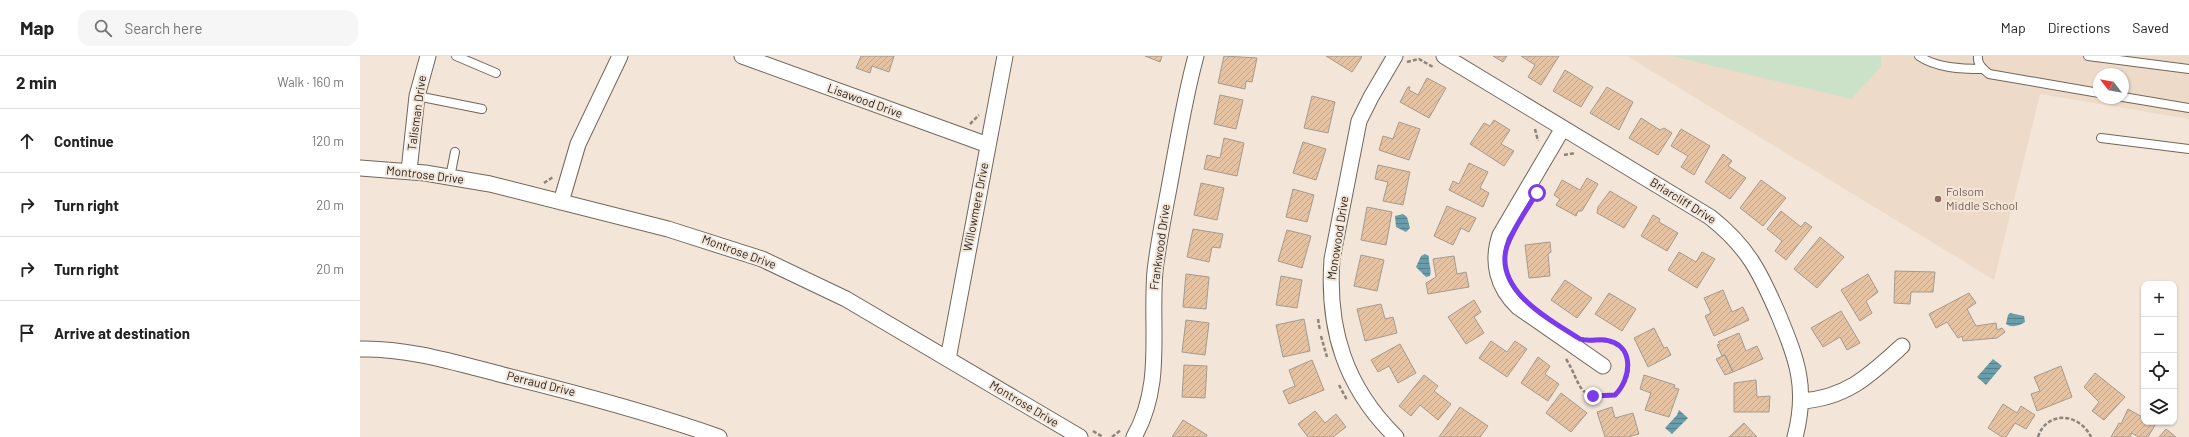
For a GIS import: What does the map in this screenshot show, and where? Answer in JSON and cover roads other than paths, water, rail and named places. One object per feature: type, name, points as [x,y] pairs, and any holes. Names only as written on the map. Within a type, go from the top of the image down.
[{"type":"street","name":"Talisman Drive","points":[[409,171],[417,96],[428,56]]},
{"type":"street","points":[[561,202],[578,144],[620,56]]},
{"type":"street","name":"Lisawood Drive","points":[[742,56],[988,145]]},
{"type":"street","name":"Willowmere Drive","points":[[948,358],[1005,56]]},
{"type":"street","name":"Frankwood Drive","points":[[1134,437],[1143,421],[1150,398],[1153,372],[1153,306],[1160,236],[1196,56]]},
{"type":"street","name":"Monowood Drive","points":[[1396,437],[1373,412],[1355,385],[1346,365],[1334,324],[1331,281],[1332,259],[1360,121],[1371,97],[1399,62]]},
{"type":"street","name":"Briarcliff Drive","points":[[1441,63],[1563,128],[1710,217],[1743,246],[1761,274],[1795,355],[1800,374],[1801,401],[1795,437]]},
{"type":"street","points":[[1563,128],[1500,235],[1495,254],[1497,274],[1505,292],[1518,307],[1603,366]]},
{"type":"street","name":"Montrose Drive","points":[[360,168],[409,171],[490,184],[675,231],[762,259],[846,299],[948,358],[1084,433]]},
{"type":"street","points":[[1801,401],[1836,395],[1856,385],[1902,346]]},
{"type":"street","name":"Perraud Drive","points":[[360,349],[378,348],[416,353],[602,399],[658,415],[719,437]]},
{"type":"lane","points":[[456,56],[496,73]]},
{"type":"lane","points":[[1919,56],[1925,60],[1961,70],[1982,68]]},
{"type":"lane","points":[[1978,56],[1978,60],[1982,68],[1988,74],[2093,92]]},
{"type":"lane","points":[[2088,56],[2189,69]]},
{"type":"lane","points":[[417,96],[482,109]]},
{"type":"lane","points":[[2129,98],[2189,108]]},
{"type":"lane","points":[[2101,138],[2189,149]]},
{"type":"lane","points":[[450,177],[455,152]]},
{"type":"water","points":[[1403,214],[1407,217],[1410,228],[1406,232],[1396,227],[1395,216]]},
{"type":"water","points":[[1425,254],[1429,256],[1431,271],[1430,276],[1426,277],[1416,267],[1421,256]]},
{"type":"water","points":[[2010,313],[2024,316],[2025,322],[2016,326],[2006,324]]},
{"type":"water","points":[[1993,359],[2002,366],[1986,385],[1977,377]]},
{"type":"water","points":[[1679,410],[1688,418],[1672,434],[1665,428],[1677,415]]},
{"type":"place","name":"Folsom Middle School","points":[[1938,199]]}]
